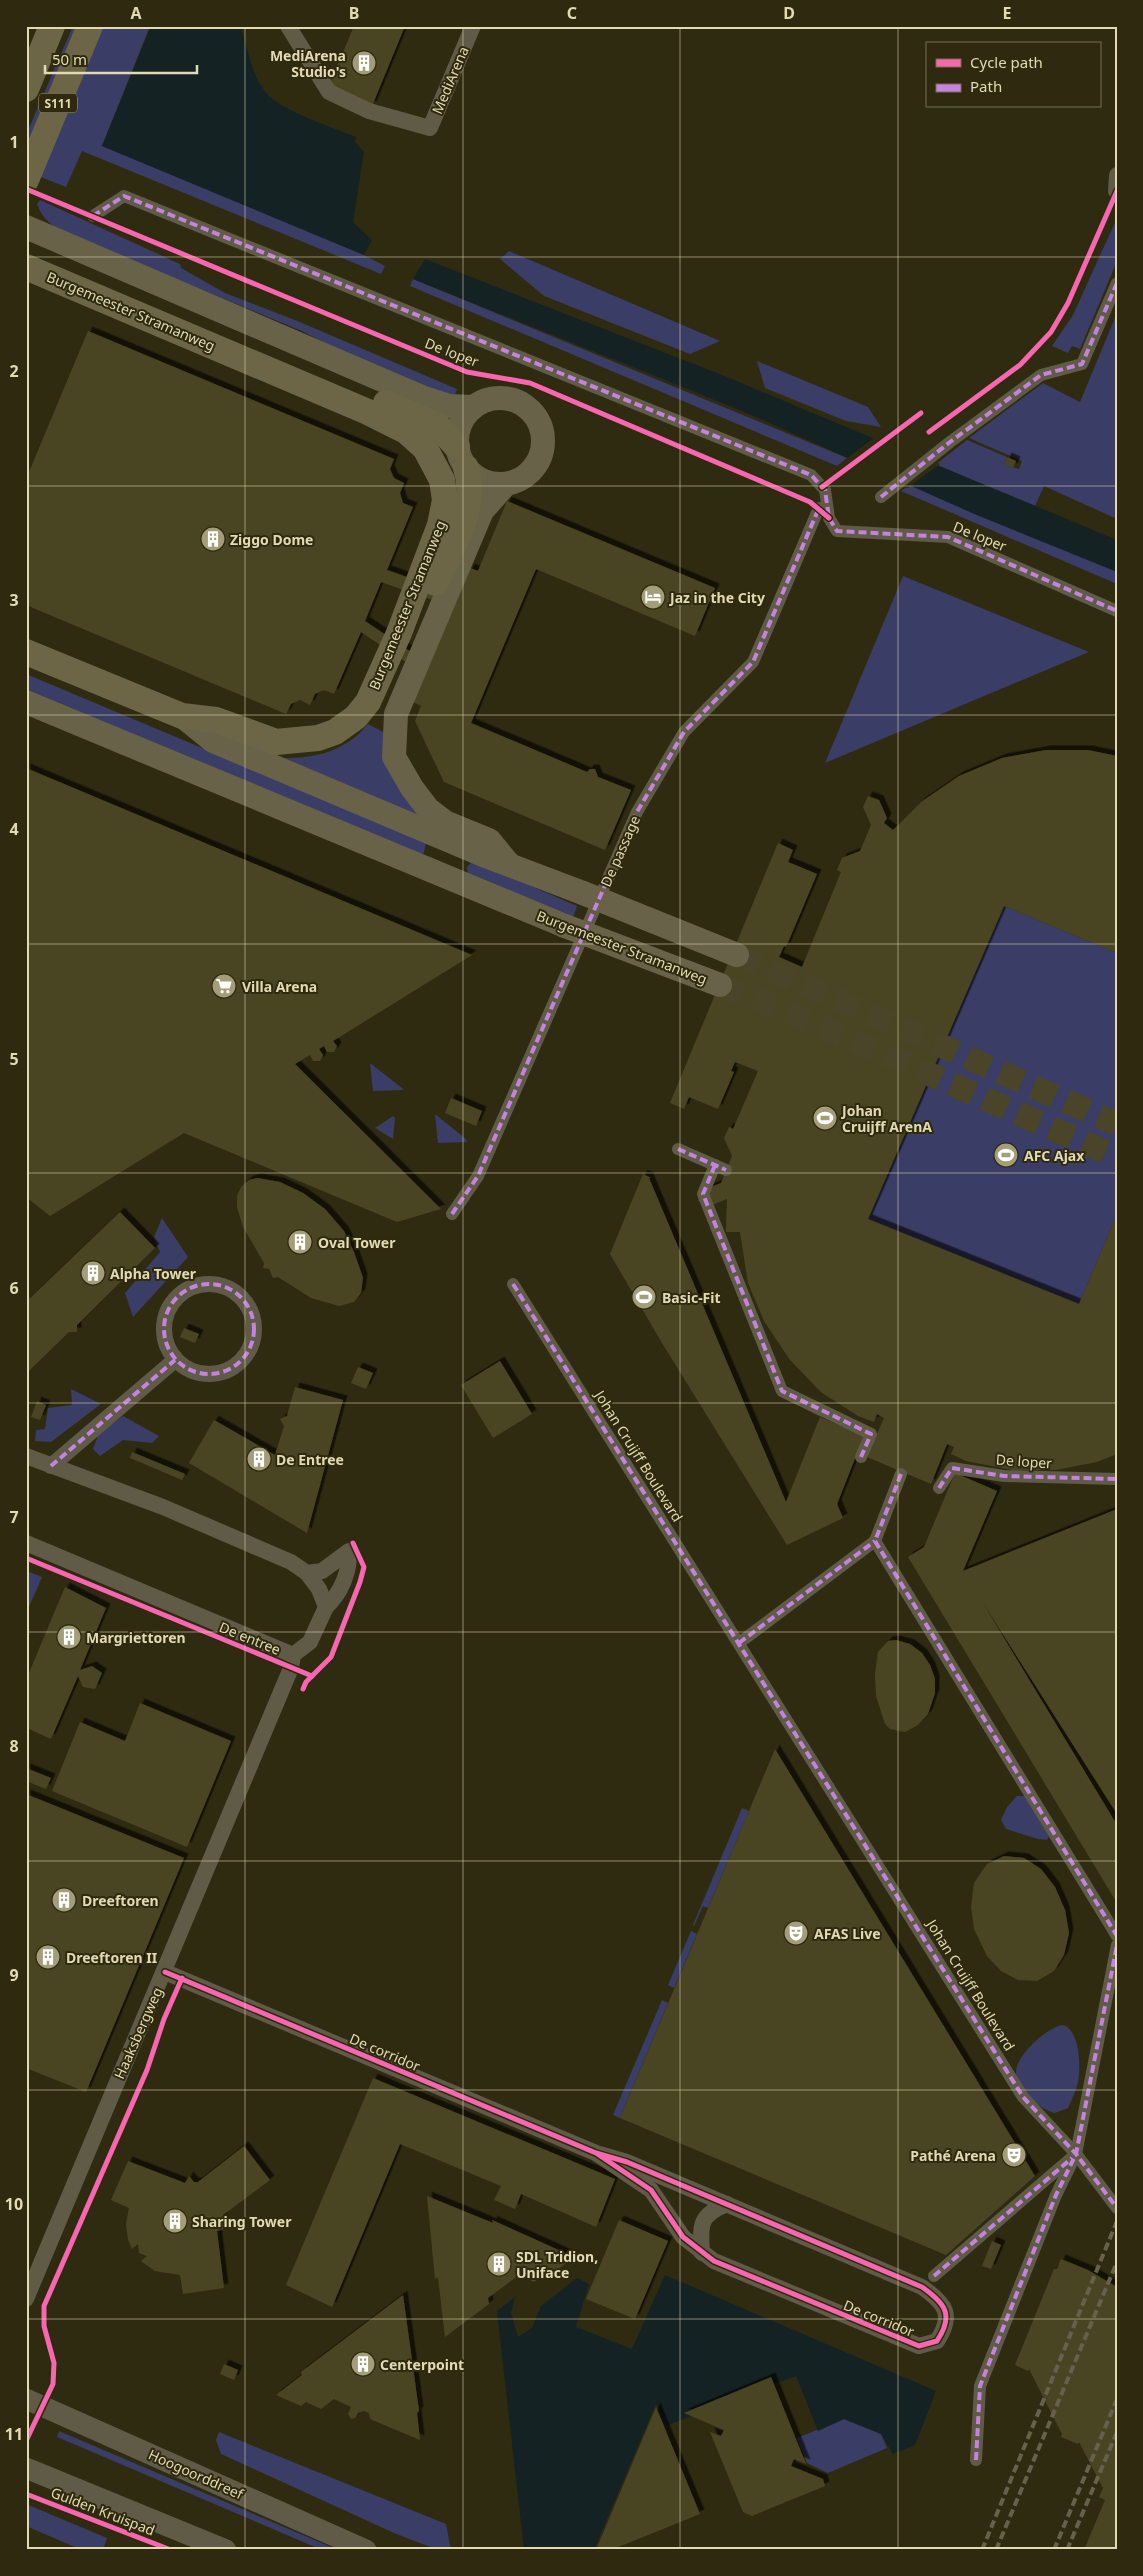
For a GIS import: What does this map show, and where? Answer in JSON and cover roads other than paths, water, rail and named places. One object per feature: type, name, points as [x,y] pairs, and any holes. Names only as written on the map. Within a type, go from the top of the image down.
[{"type":"main road","name":"S111","points":[[26,88],[52,26]]},
{"type":"main road","name":"S111","points":[[26,180],[90,26]]},
{"type":"main road","points":[[26,227],[424,398],[449,406],[473,407],[494,398],[505,398],[526,407],[540,425],[543,447],[537,463],[526,476],[506,484],[484,482],[461,458],[438,426],[360,392],[303,385]]},
{"type":"main road","name":"Burgemeester Stramanweg","points":[[26,267],[376,416],[406,431],[425,448],[435,462],[442,480],[445,500],[456,531],[396,714],[394,757],[412,788],[428,809],[445,822],[489,840],[508,863]]},
{"type":"main road","points":[[26,282],[53,278]]},
{"type":"main road","points":[[456,531],[469,503],[470,488],[461,458],[460,425],[473,407]]},
{"type":"main road","name":"Burgemeester Stramanweg","points":[[26,652],[182,716],[216,720],[276,742],[298,742],[318,738],[335,732],[356,718],[368,702],[398,633],[456,531],[482,511],[506,484]]},
{"type":"main road","name":"Burgemeester Stramanweg","points":[[26,702],[565,926],[720,985]]},
{"type":"main road","name":"Burgemeester Stramanweg","points":[[182,716],[213,741],[483,855],[508,863],[737,955]]},
{"type":"street","name":"MediArena","points":[[288,26],[329,92],[369,111],[430,128],[473,26]]},
{"type":"street","points":[[1117,175],[1117,190]]},
{"type":"street","name":"De loper","points":[[93,216],[124,196],[811,475],[825,490],[829,518],[837,531],[948,537],[1117,611]]},
{"type":"street","points":[[886,493],[950,442],[1040,375],[1082,364],[1117,283]]},
{"type":"street","name":"De passage","points":[[452,1214],[478,1176],[637,812],[684,732],[753,662],[819,508]]},
{"type":"street","points":[[678,1149],[721,1167],[703,1194],[782,1391],[871,1434],[861,1457]]},
{"type":"street","name":"Johan Cruijff Boulevard","points":[[513,1284],[1023,2097],[1076,2154],[1117,2208]]},
{"type":"street","points":[[197,1285],[220,1285],[234,1291],[245,1301],[251,1312],[254,1334],[249,1351],[237,1365],[217,1374],[198,1374],[175,1360],[166,1344],[164,1323],[170,1306],[183,1291],[197,1285]]},
{"type":"street","points":[[51,1466],[175,1360]]},
{"type":"street","points":[[26,1456],[172,1511],[268,1551],[307,1573],[319,1589],[326,1607],[336,1598],[349,1565],[349,1551],[322,1571],[307,1573]]},
{"type":"street","name":"De loper","points":[[939,1488],[952,1468],[1004,1476],[1117,1479]]},
{"type":"street","points":[[739,1643],[876,1541],[900,1474]]},
{"type":"street","points":[[876,1541],[1117,1936]]},
{"type":"street","name":"De entree","points":[[26,1543],[293,1655],[310,1642],[326,1607]]},
{"type":"street","name":"Haaksbergweg","points":[[26,2299],[96,2128],[165,1972],[292,1668],[293,1655]]},
{"type":"street","points":[[976,2460],[980,2386],[1056,2195],[1076,2154],[1117,1945]]},
{"type":"street","name":"De corridor","points":[[165,1972],[596,2153],[627,2162],[922,2286],[946,2309],[946,2326],[937,2341],[919,2346],[714,2261],[683,2237],[651,2190],[596,2153]]},
{"type":"street","points":[[934,2276],[1076,2154]]},
{"type":"street","points":[[702,2253],[702,2222],[710,2211],[727,2204]]},
{"type":"street","name":"Hoogoorddreef","points":[[26,2399],[366,2550]]},
{"type":"street","points":[[26,2468],[226,2550]]},
{"type":"tunnel","points":[[737,955],[1117,1124]]},
{"type":"tunnel","points":[[720,985],[791,1013],[1117,1157]]},
{"type":"railway","points":[[982,2550],[1117,2221]]},
{"type":"railway","points":[[996,2550],[1117,2262]]},
{"type":"railway","points":[[1054,2550],[1117,2399]]},
{"type":"railway","points":[[1067,2550],[1117,2432]]},
{"type":"place","name":"MediArena Studio's","points":[[364,63]]},
{"type":"place","name":"Ziggo Dome","points":[[213,539]]},
{"type":"place","name":"Jaz in the City","points":[[653,597]]},
{"type":"place","name":"Villa Arena","points":[[224,986]]},
{"type":"place","name":"Johan Cruijff ArenA","points":[[825,1118]]},
{"type":"place","name":"AFC Ajax","points":[[1006,1155]]},
{"type":"place","name":"Oval Tower","points":[[300,1242]]},
{"type":"place","name":"Alpha Tower","points":[[93,1273]]},
{"type":"place","name":"Basic-Fit","points":[[644,1297]]},
{"type":"place","name":"De Entree","points":[[259,1459]]},
{"type":"place","name":"Margriettoren","points":[[69,1637]]},
{"type":"place","name":"Dreeftoren","points":[[64,1900]]},
{"type":"place","name":"AFAS Live","points":[[796,1933]]},
{"type":"place","name":"Dreeftoren II","points":[[48,1957]]},
{"type":"place","name":"Pathé Arena","points":[[1014,2155]]},
{"type":"place","name":"Sharing Tower","points":[[175,2221]]},
{"type":"place","name":"SDL Tridion, Uniface","points":[[499,2264]]},
{"type":"place","name":"Centerpoint","points":[[363,2364]]}]
